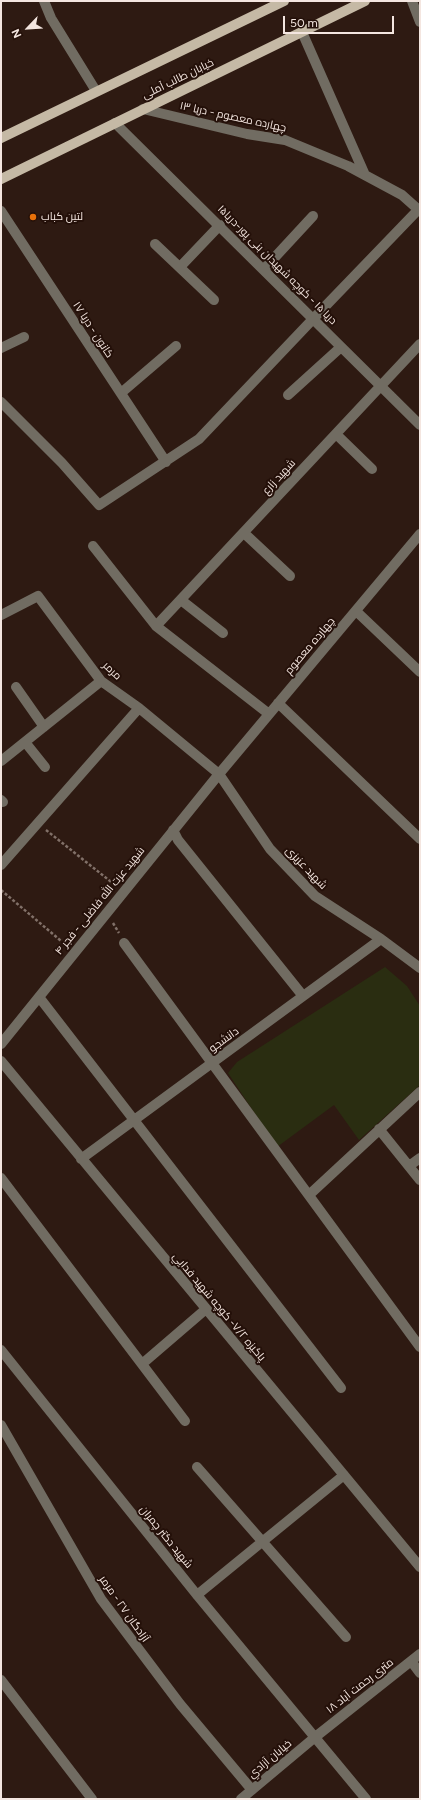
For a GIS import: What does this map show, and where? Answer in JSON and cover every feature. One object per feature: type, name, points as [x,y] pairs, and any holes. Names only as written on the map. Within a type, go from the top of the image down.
[{"type":"main road","points":[[1,138],[284,1]]},
{"type":"main road","name":"خیابان طالب آملی","points":[[1,179],[365,1]]},
{"type":"street","points":[[44,1],[51,18],[96,91]]},
{"type":"street","points":[[412,1],[420,22]]},
{"type":"street","points":[[302,32],[365,175]]},
{"type":"street","name":"چهارده معصوم - دریا ۱۳","points":[[143,110],[247,134],[285,140],[348,166],[402,195],[419,210]]},
{"type":"street","name":"دریا ۱۵ - كوچه شهيدان بنی پور-دريا۱۵","points":[[116,123],[420,425]]},
{"type":"street","points":[[1,402],[62,463],[99,505],[200,439],[313,318],[419,210]]},
{"type":"street","name":"کانون - دریا ۱۷","points":[[1,211],[166,462]]},
{"type":"street","points":[[264,269],[313,216]]},
{"type":"street","points":[[180,267],[220,225]]},
{"type":"street","points":[[156,244],[214,300]]},
{"type":"street","points":[[1,348],[24,337]]},
{"type":"street","name":"شهید زارع","points":[[156,626],[420,344]]},
{"type":"street","points":[[121,393],[176,346]]},
{"type":"street","points":[[288,395],[341,347]]},
{"type":"street","points":[[336,434],[372,469]]},
{"type":"street","points":[[244,533],[290,576]]},
{"type":"street","name":"چهارده معصوم","points":[[219,774],[420,534]]},
{"type":"street","points":[[93,546],[156,626],[269,714]]},
{"type":"street","name":"مرمر","points":[[1,615],[38,596],[101,681],[139,708],[219,774]]},
{"type":"street","points":[[181,600],[223,634]]},
{"type":"street","points":[[356,611],[420,672]]},
{"type":"street","points":[[1,761],[101,681]]},
{"type":"street","points":[[16,687],[44,727]]},
{"type":"street","points":[[278,703],[420,839]]},
{"type":"street","points":[[1,865],[139,708]]},
{"type":"street","points":[[25,742],[45,767]]},
{"type":"street","name":"شهید عزت الله فاضلی - فجر ۴","points":[[1,1044],[219,774]]},
{"type":"street","name":"شهید عزیزی","points":[[219,774],[270,849],[315,896],[381,939],[420,968]]},
{"type":"street","points":[[173,830],[178,840],[303,996]]},
{"type":"street","name":"دانشجو","points":[[81,1159],[381,939]]},
{"type":"street","points":[[124,942],[420,1347]]},
{"type":"street","points":[[39,997],[340,1388]]},
{"type":"street","name":"پاکیزه ۷/۲- كوچه شهيد فدايي","points":[[1,1061],[420,1567]]},
{"type":"street","points":[[309,1195],[378,1129],[420,1092]]},
{"type":"street","points":[[378,1129],[420,1180]]},
{"type":"street","points":[[409,1166],[420,1158]]},
{"type":"street","points":[[1,1178],[185,1421]]},
{"type":"street","points":[[142,1364],[206,1309]]},
{"type":"street","name":"شهید دکتر چمران","points":[[1,1350],[196,1595],[366,1799]]},
{"type":"street","name":"آزادگان ۲۷ - مرمر","points":[[1,1425],[100,1599],[180,1704],[252,1790]]},
{"type":"street","points":[[197,1467],[346,1637]]},
{"type":"street","points":[[196,1595],[263,1543],[344,1475]]},
{"type":"street","name":"۱۸ متری رحمت آباد","points":[[314,1738],[420,1654]]},
{"type":"street","points":[[411,1661],[420,1673]]},
{"type":"street","points":[[1,1680],[92,1799]]},
{"type":"street","name":"خيابان آزادي","points":[[241,1799],[314,1738]]},
{"type":"path","points":[[38,823],[123,892]]},
{"type":"path","points":[[1,890],[75,953]]},
{"type":"path","points":[[107,912],[124,942]]},
{"type":"green space","points":[[385,967],[407,986],[420,1006],[420,1085],[359,1140],[334,1105],[277,1147],[228,1073],[237,1062]]},
{"type":"place","name":"لتین کباب","points":[[33,217]]}]
